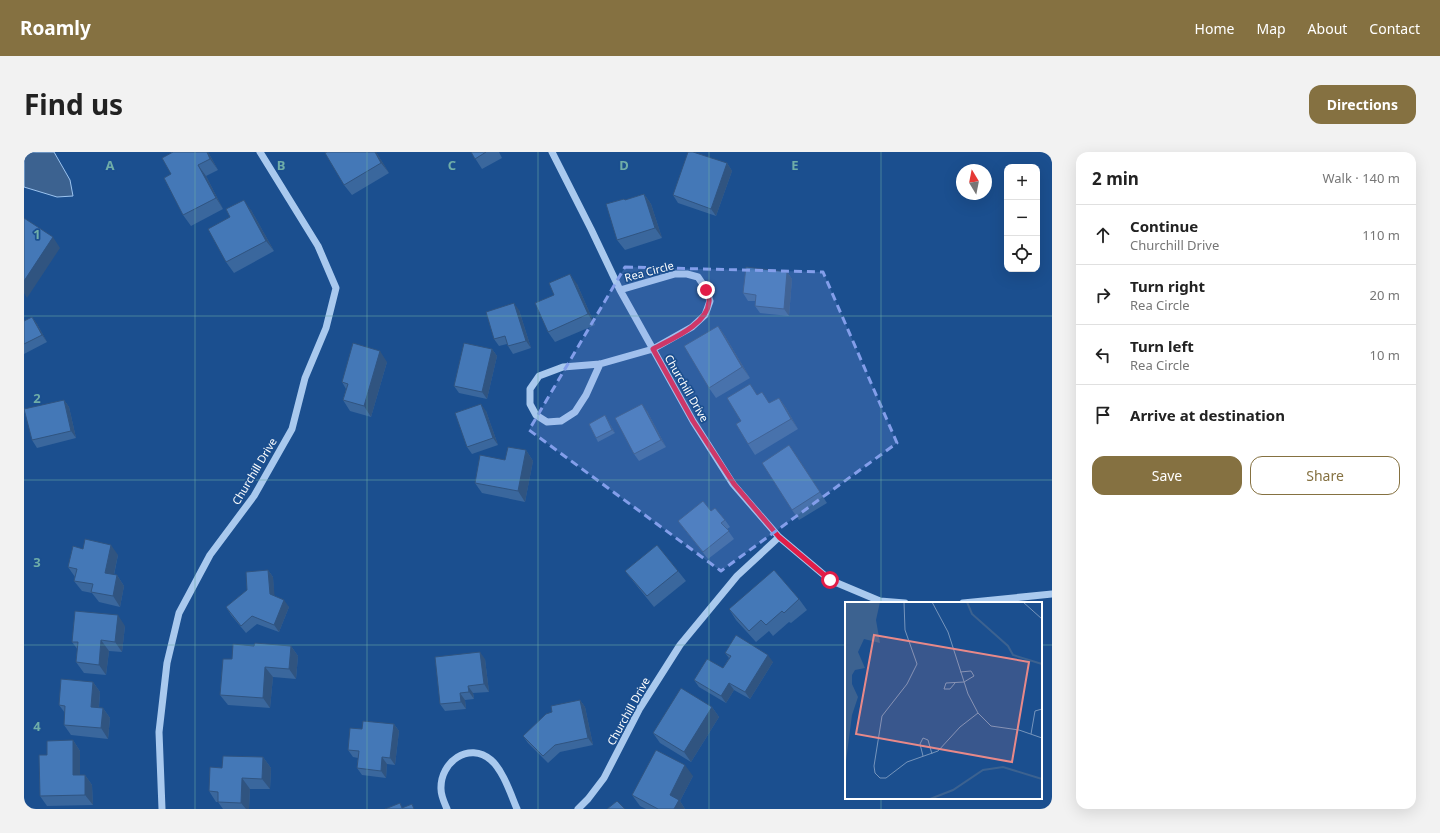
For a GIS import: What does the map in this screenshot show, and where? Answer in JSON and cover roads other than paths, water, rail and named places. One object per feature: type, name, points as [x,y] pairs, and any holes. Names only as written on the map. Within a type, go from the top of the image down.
[{"type":"street","name":"Churchill Drive","points":[[162,809],[159,732],[166,663],[179,613],[210,555],[254,496],[292,430],[305,378],[326,328],[336,288],[318,246],[260,152]]},
{"type":"street","name":"Churchill Drive","points":[[552,152],[592,229],[620,290],[693,421],[734,484],[779,537],[830,580],[880,601],[892,602]]},
{"type":"street","name":"Rea Circle","points":[[620,290],[675,274],[687,274],[698,277],[706,290],[710,301],[705,315],[692,327],[653,349]]},
{"type":"street","points":[[600,364],[586,395],[575,412],[561,421],[547,422],[536,416],[530,404],[530,389],[539,376],[563,367],[600,364],[653,349]]},
{"type":"street","name":"Churchill Drive","points":[[578,809],[588,800],[604,778],[640,708],[680,645],[737,576],[779,537]]},
{"type":"street","points":[[973,602],[1052,594]]},
{"type":"street","points":[[447,809],[442,799],[442,777],[448,765],[458,756],[469,752],[480,753],[492,760],[500,771],[517,809]]},
{"type":"water","points":[[24,152],[54,152],[70,180],[73,196],[57,197],[24,187]]}]
